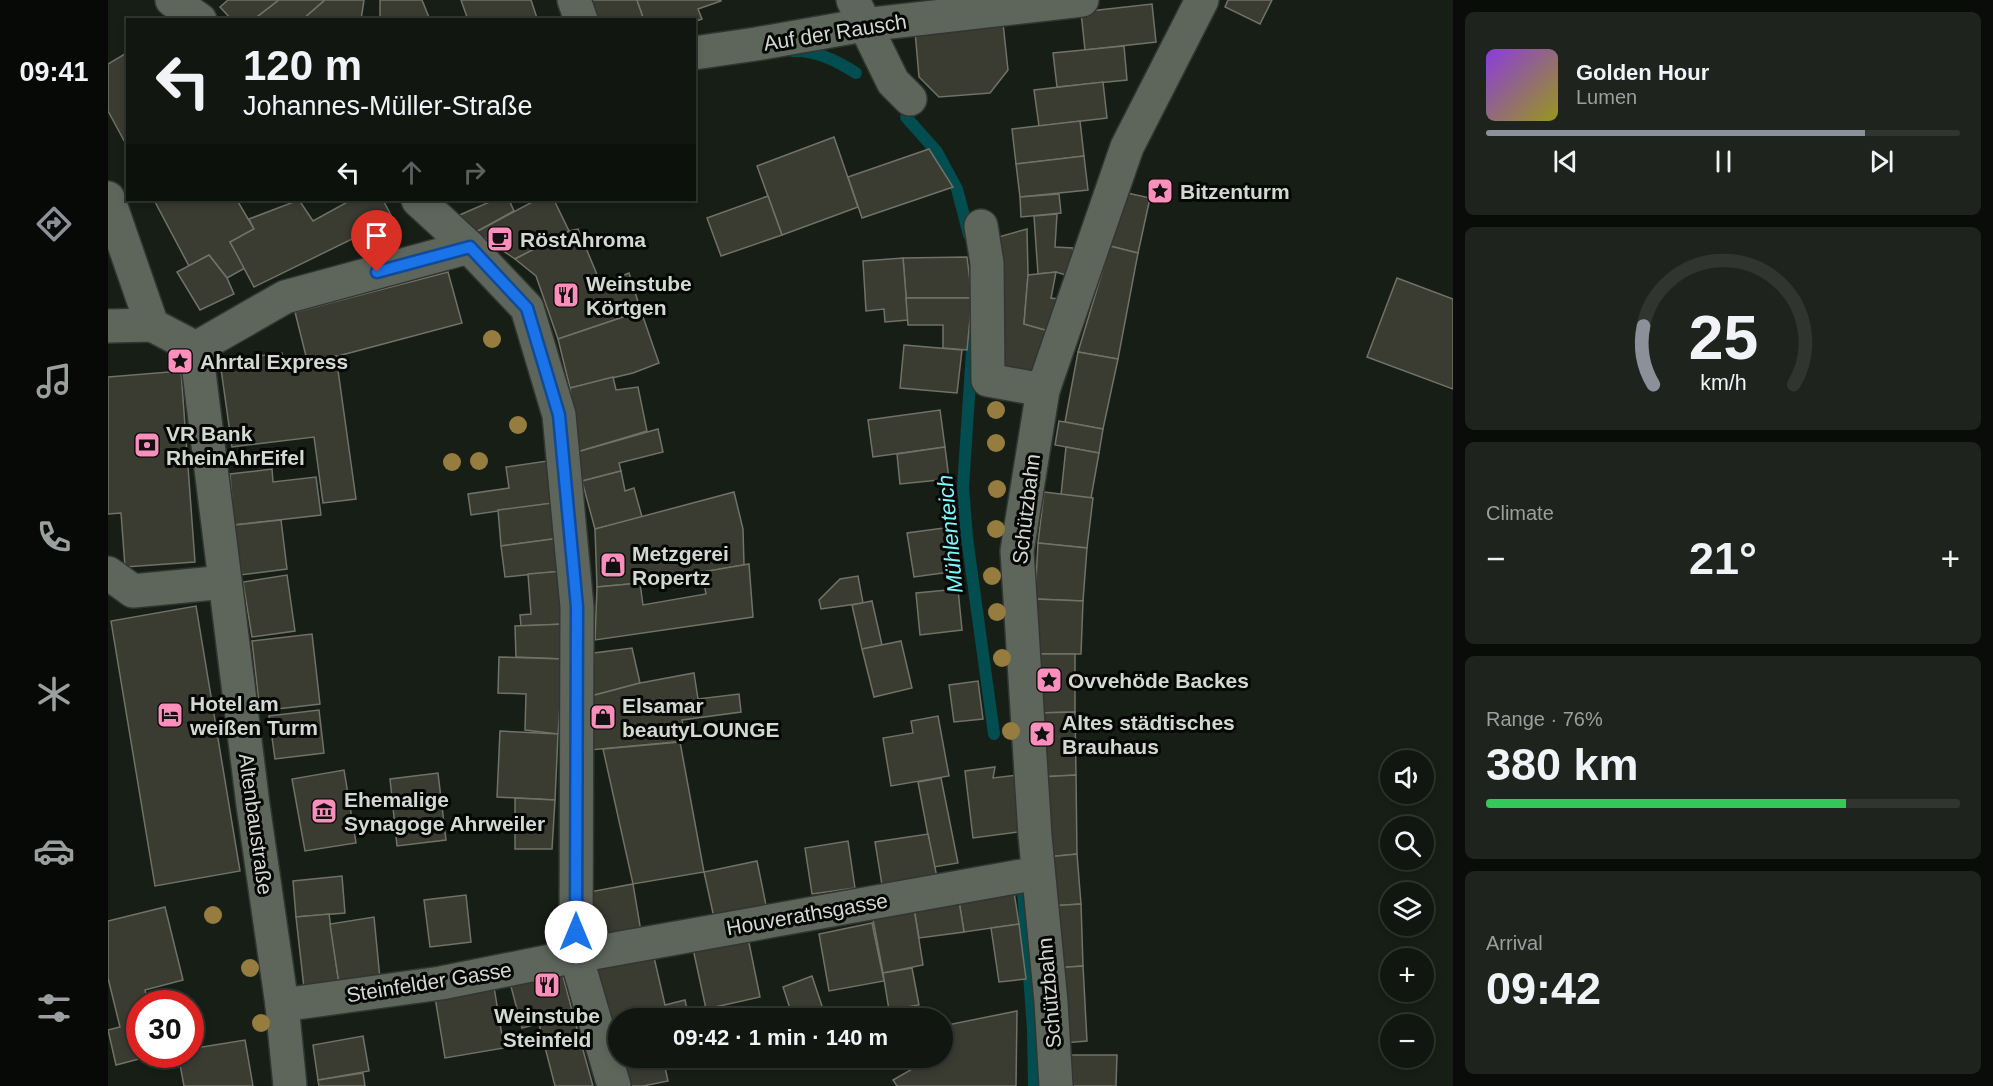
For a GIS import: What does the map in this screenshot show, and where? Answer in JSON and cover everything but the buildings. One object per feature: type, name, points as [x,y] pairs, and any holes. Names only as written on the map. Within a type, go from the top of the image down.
[{"type":"street","name":"Auf der Rausch","points":[[696,53],[756,44],[858,12],[1082,0]]},
{"type":"street","name":"Schützbahn","points":[[1056,1086],[1052,1002],[1038,873],[1017,551],[1043,390],[1127,147],[1202,0]]},
{"type":"street","points":[[858,12],[893,82],[910,99]]},
{"type":"street","points":[[108,198],[152,325]]},
{"type":"street","points":[[419,201],[470,247],[527,308],[559,415],[577,607],[576,956],[614,1086]]},
{"type":"street","points":[[981,226],[987,263],[988,380],[1043,390]]},
{"type":"street","points":[[108,326],[152,325],[196,348],[285,297],[470,247]]},
{"type":"street","name":"Altenbaustraße","points":[[196,348],[253,806],[282,1005],[290,1086]]},
{"type":"street","points":[[108,573],[133,591],[225,582]]},
{"type":"street","name":"Houverathsgasse","points":[[576,956],[1038,873]]},
{"type":"street","name":"Steinfelder Gasse","points":[[282,1005],[441,983],[576,956]]},
{"type":"waterway","name":"Mühlenteich","points":[[793,51],[810,52],[826,57],[856,73]]},
{"type":"waterway","name":"Mühlenteich","points":[[906,117],[937,152],[957,189],[969,235]]},
{"type":"waterway","name":"Mühlenteich","points":[[973,336],[963,487],[967,538],[994,734]]},
{"type":"waterway","name":"Mühlenteich","points":[[1023,892],[1033,1030],[1034,1086]]},
{"type":"place","name":"Bitzenturm","points":[[1160,191]]},
{"type":"place","name":"RöstAhroma","points":[[500,239]]},
{"type":"place","name":"Weinstube Körtgen","points":[[566,295]]},
{"type":"place","name":"Ahrtal Express","points":[[180,361]]},
{"type":"place","name":"VR Bank RheinAhrEifel","points":[[147,445]]},
{"type":"place","name":"Metzgerei Ropertz","points":[[613,565]]},
{"type":"place","name":"Ovvehöde Backes","points":[[1049,680]]},
{"type":"place","name":"Hotel am weißen Turm","points":[[170,715]]},
{"type":"place","name":"Elsamar beautyLOUNGE","points":[[603,717]]},
{"type":"place","name":"Altes städtisches Brauhaus","points":[[1042,734]]},
{"type":"place","name":"Ehemalige Synagoge Ahrweiler","points":[[324,811]]},
{"type":"place","name":"Weinstube Steinfeld","points":[[547,985]]},
{"type":"route","points":[[377,272],[470,247],[527,308],[559,415],[577,607],[576,932]]}]
